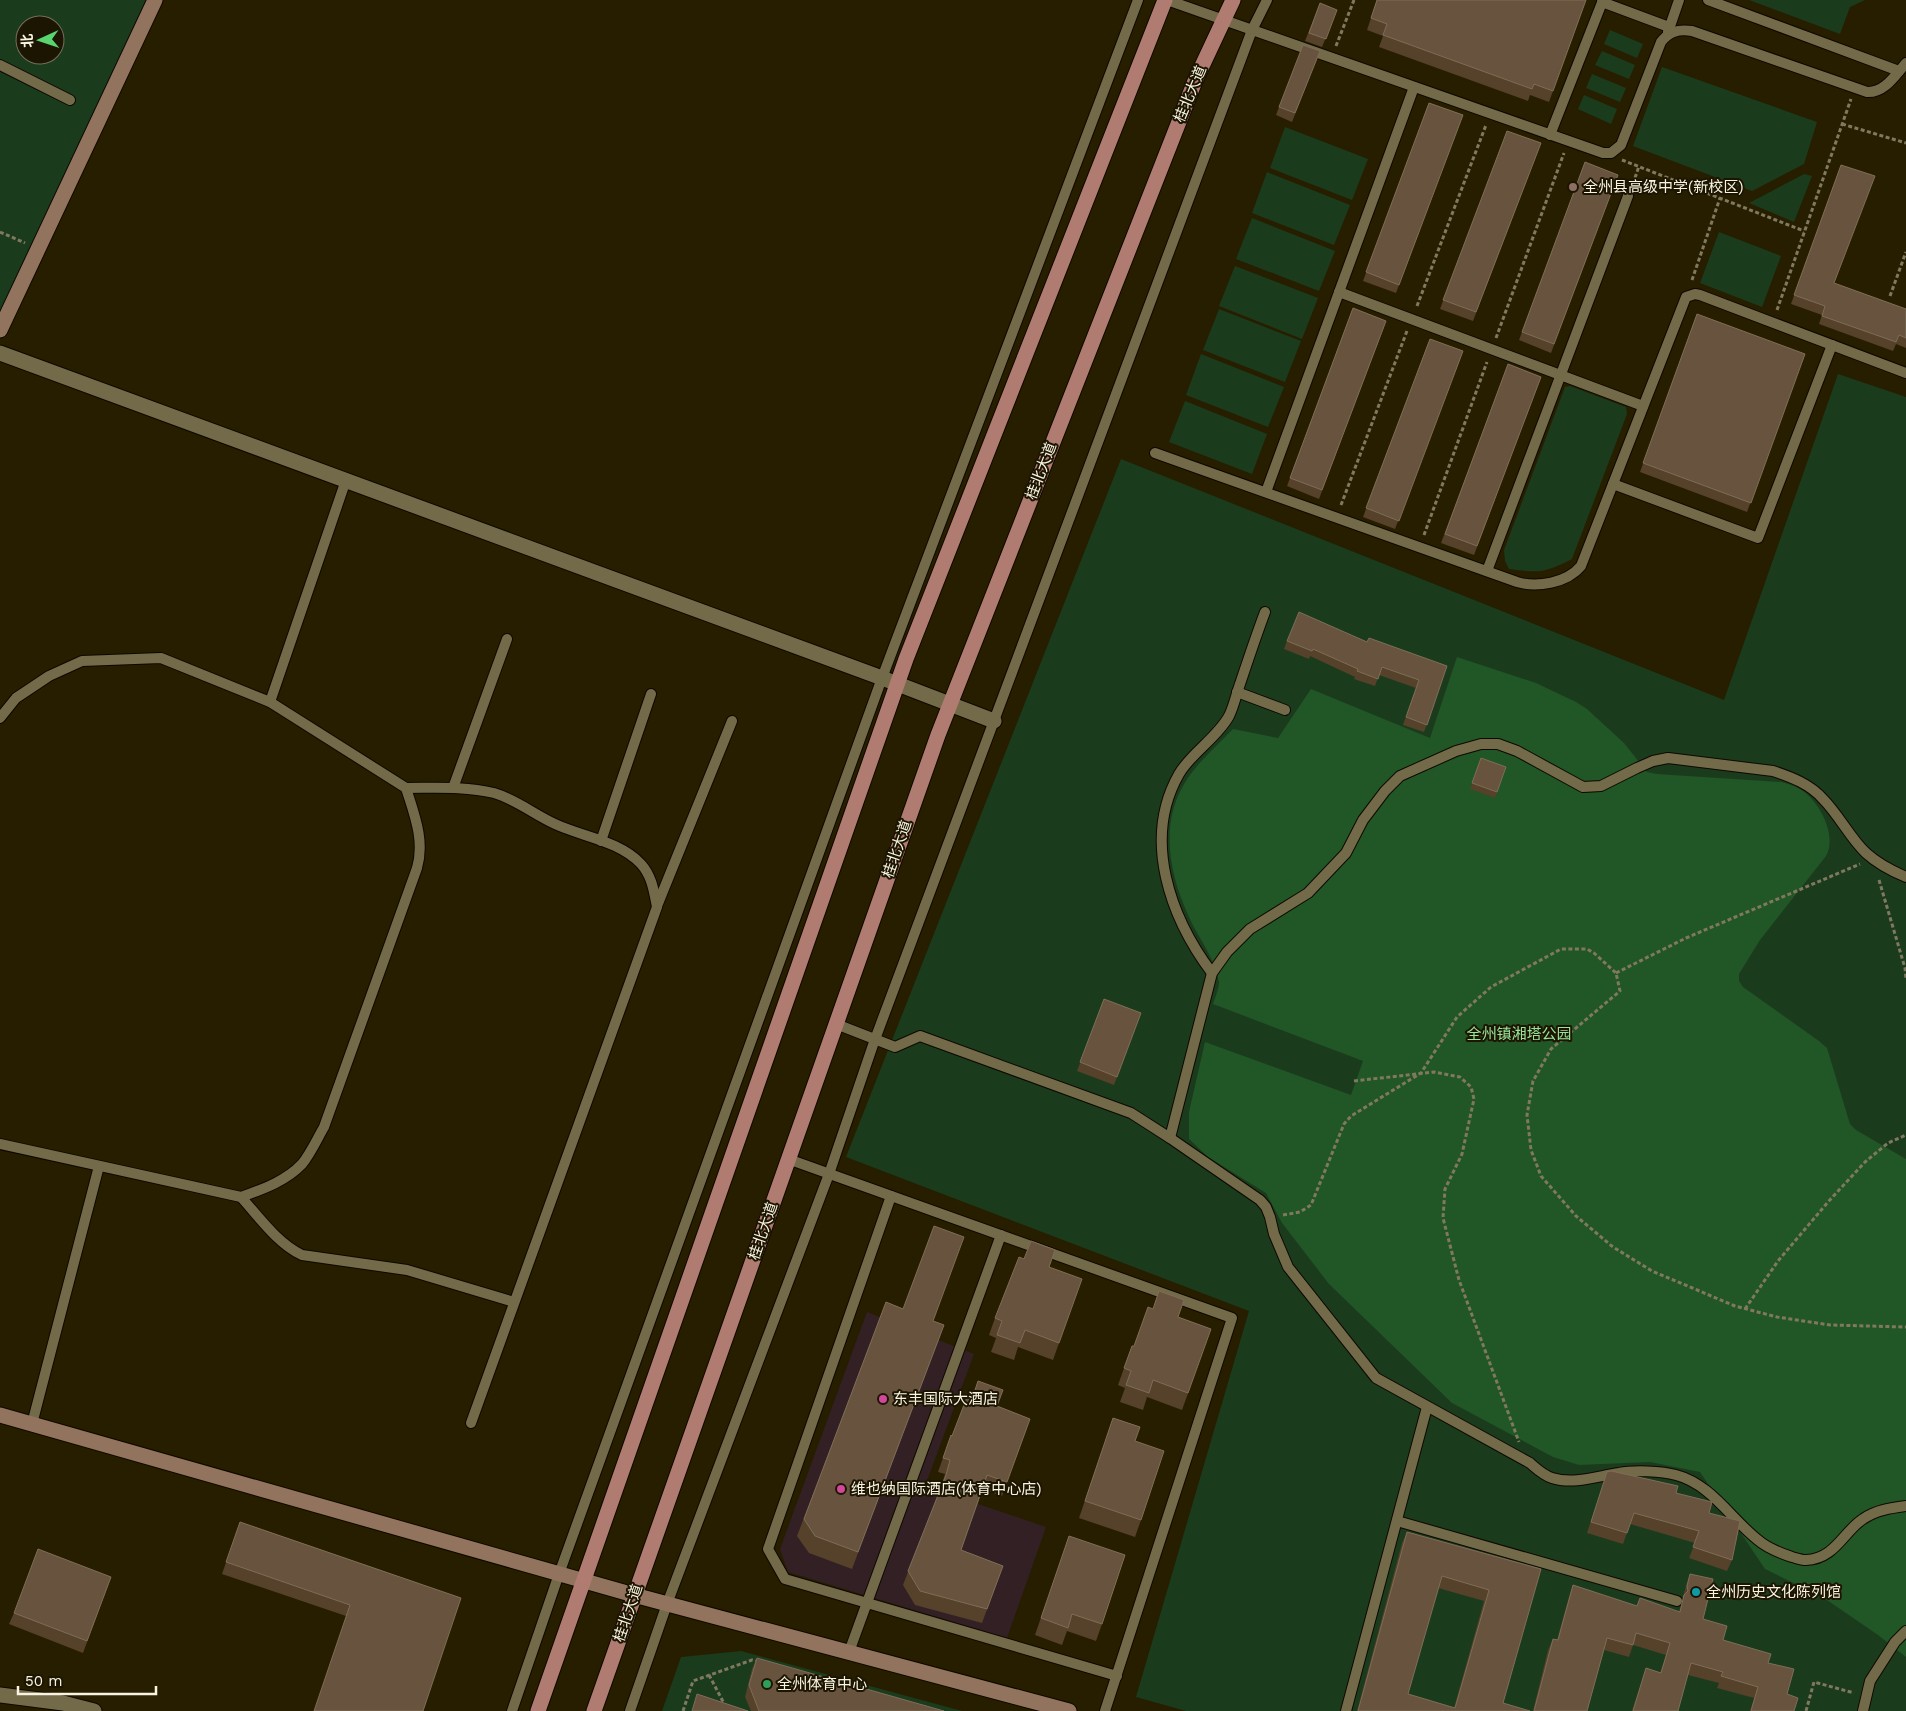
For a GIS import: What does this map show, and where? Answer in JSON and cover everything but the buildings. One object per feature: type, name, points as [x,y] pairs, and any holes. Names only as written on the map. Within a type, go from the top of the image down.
[{"type":"main road","points":[[0,330],[155,0]]},
{"type":"main road","points":[[538,1711],[898,683],[1166,0]]},
{"type":"main road","name":"桂北大道","points":[[594,1711],[950,704],[1195,80],[1233,0]]},
{"type":"main road","points":[[0,1415],[634,1595],[1069,1711]]},
{"type":"street","points":[[0,353],[898,683],[994,721]]},
{"type":"street","points":[[0,1695],[63,1703],[94,1711]]},
{"type":"lane","points":[[512,1711],[559,1574],[882,678],[1138,0]]},
{"type":"lane","points":[[1166,0],[1603,153],[1610,153],[1621,145],[1679,0]]},
{"type":"lane","points":[[630,1711],[667,1604],[829,1174],[875,1039],[1252,30],[1267,0]]},
{"type":"lane","points":[[1708,0],[1898,71]]},
{"type":"lane","points":[[1550,135],[1603,1],[1668,31],[1692,31],[1868,92],[1877,91],[1884,87],[1906,63]]},
{"type":"lane","points":[[0,65],[70,100]]},
{"type":"lane","points":[[1266,492],[1414,87]]},
{"type":"lane","points":[[1487,571],[1628,196]]},
{"type":"lane","points":[[1339,292],[1643,406]]},
{"type":"lane","points":[[1154,453],[1527,585],[1558,581],[1574,573],[1581,566],[1686,298],[1695,294],[1700,295],[1906,373]]},
{"type":"lane","points":[[1613,484],[1758,538],[1832,345]]},
{"type":"lane","points":[[270,702],[346,480]]},
{"type":"lane","points":[[1212,973],[1200,957],[1184,929],[1172,898],[1161,851],[1162,826],[1180,772],[1228,718],[1265,612]]},
{"type":"lane","points":[[453,788],[507,639]]},
{"type":"lane","points":[[0,718],[16,698],[49,676],[82,661],[161,658],[270,702],[406,788],[453,788],[502,796],[556,824],[601,841],[628,854],[641,863],[647,872],[652,884],[657,907]]},
{"type":"lane","points":[[1237,692],[1285,710]]},
{"type":"lane","points":[[601,841],[652,694]]},
{"type":"lane","points":[[471,1423],[657,907],[732,720]]},
{"type":"lane","points":[[1170,1138],[1212,973],[1227,952],[1250,929],[1308,893],[1346,853],[1363,820],[1385,790],[1400,776],[1456,751],[1481,744],[1498,744],[1517,751],[1583,787],[1601,786],[1652,761],[1668,758],[1773,771],[1789,776],[1823,798],[1865,852],[1894,872],[1906,877]]},
{"type":"lane","points":[[0,1144],[241,1197],[269,1187],[285,1178],[302,1164],[324,1127],[420,859],[418,829],[406,788]]},
{"type":"lane","points":[[836,1024],[895,1047],[920,1036],[1131,1113],[1260,1200],[1266,1207],[1274,1234],[1288,1267],[1376,1378],[1526,1461],[1544,1475],[1565,1480],[1580,1480],[1622,1472],[1676,1475],[1685,1478],[1714,1496],[1758,1540],[1786,1555],[1804,1560],[1826,1554],[1843,1541],[1862,1520],[1888,1508],[1906,1506]]},
{"type":"lane","points":[[788,1159],[1232,1318],[1106,1711]]},
{"type":"lane","points":[[32,1424],[99,1166]]},
{"type":"lane","points":[[892,1196],[768,1549],[785,1579],[1116,1676]]},
{"type":"lane","points":[[241,1197],[282,1241],[302,1256],[407,1270],[514,1302]]},
{"type":"lane","points":[[849,1652],[1000,1235]]},
{"type":"lane","points":[[1346,1711],[1427,1407]]},
{"type":"lane","points":[[1397,1521],[1677,1601]]},
{"type":"lane","points":[[1863,1711],[1870,1681],[1895,1642],[1906,1631]]},
{"type":"path","points":[[1331,58],[1354,0]]},
{"type":"path","points":[[1772,322],[1855,88]]},
{"type":"path","points":[[1842,124],[1906,142]]},
{"type":"path","points":[[1603,153],[1804,231]]},
{"type":"path","points":[[1628,196],[1639,166]]},
{"type":"path","points":[[1686,298],[1720,198]]},
{"type":"path","points":[[0,232],[38,249]]},
{"type":"path","points":[[1890,296],[1906,252]]},
{"type":"path","points":[[1616,973],[1686,938],[1873,859],[1906,979]]},
{"type":"path","points":[[1270,1217],[1300,1212],[1311,1205],[1347,1120],[1355,1113],[1421,1073],[1457,1017],[1491,987],[1561,948],[1586,949],[1594,953],[1616,973],[1620,991],[1551,1048],[1533,1081],[1527,1115],[1531,1150],[1541,1176],[1576,1216],[1613,1247],[1652,1271],[1745,1309],[1777,1317],[1830,1326],[1906,1327]]},
{"type":"path","points":[[1354,1081],[1434,1072],[1460,1077],[1471,1087],[1474,1099],[1462,1154],[1445,1189],[1443,1218],[1459,1280],[1526,1461]]},
{"type":"path","points":[[1745,1309],[1778,1261],[1865,1162],[1888,1142],[1906,1135]]},
{"type":"path","points":[[683,1711],[692,1681],[752,1660],[761,1663]]},
{"type":"path","points":[[709,1675],[728,1711]]},
{"type":"path","points":[[1806,1711],[1814,1682],[1866,1697]]},
{"type":"shaded area","points":[[867,1312],[974,1354],[925,1486],[1046,1527],[1007,1638],[788,1572],[780,1549]]},
{"type":"green space","points":[[0,0],[155,0],[0,330]]},
{"type":"green space","points":[[1749,0],[1865,0],[1850,7],[1840,34]]},
{"type":"green space","points":[[1610,30],[1643,44],[1637,58],[1604,44]]},
{"type":"green space","points":[[1602,51],[1635,65],[1629,79],[1595,65]]},
{"type":"green space","points":[[1662,67],[1817,122],[1804,164],[1752,191],[1633,146]]},
{"type":"green space","points":[[1592,74],[1626,88],[1620,102],[1586,88]]},
{"type":"green space","points":[[1584,95],[1617,109],[1611,124],[1578,109]]},
{"type":"green space","points":[[1285,127],[1368,159],[1352,200],[1270,168]]},
{"type":"green space","points":[[1267,172],[1350,205],[1334,245],[1252,213]]},
{"type":"green space","points":[[1804,174],[1812,176],[1794,222],[1749,203]]},
{"type":"green space","points":[[1252,218],[1335,251],[1319,291],[1236,259]]},
{"type":"green space","points":[[1719,232],[1781,256],[1762,307],[1700,283]]},
{"type":"green space","points":[[1235,266],[1318,298],[1302,339],[1219,306]]},
{"type":"green space","points":[[1219,309],[1301,341],[1285,382],[1203,350]]},
{"type":"green space","points":[[1201,354],[1284,387],[1268,427],[1186,395]]},
{"type":"green space","name":"全州镇湘塔公园","points":[[1838,374],[1906,397],[1906,1711],[1186,1711],[1136,1697],[1249,1311],[846,1157],[1121,459],[1724,700]]},
{"type":"green space","points":[[1570,386],[1626,407],[1627,414],[1572,559],[1542,571],[1509,569],[1505,561],[1504,550],[1565,387]]},
{"type":"green space","points":[[1185,401],[1267,434],[1252,474],[1169,442]]},
{"type":"green space","points":[[1457,657],[1536,683],[1576,702],[1587,709],[1624,743],[1647,772],[1781,782],[1803,791],[1821,812],[1830,839],[1826,856],[1760,940],[1739,974],[1739,981],[1743,987],[1827,1048],[1850,1124],[1856,1130],[1906,1159],[1906,1657],[1878,1635],[1824,1598],[1765,1569],[1700,1472],[1650,1462],[1579,1465],[1553,1457],[1452,1403],[1329,1284],[1282,1223],[1266,1193],[1208,1157],[1189,1139],[1189,1112],[1205,1042],[1351,1095],[1363,1061],[1213,1004],[1219,984],[1215,968],[1187,913],[1180,895],[1171,859],[1171,821],[1175,803],[1183,786],[1200,763],[1233,729],[1278,738],[1311,689],[1430,738]]},
{"type":"green space","name":"全州体育中心","points":[[741,1651],[962,1711],[662,1711],[681,1657]]},
{"type":"place","name":"全州县高级中学(新校区)","points":[[1573,187]]},
{"type":"place","name":"东丰国际大酒店","points":[[883,1399]]},
{"type":"place","name":"维也纳国际酒店(体育中心店)","points":[[841,1489]]},
{"type":"place","name":"全州历史文化陈列馆","points":[[1696,1592]]},
{"type":"place","name":"全州体育中心","points":[[767,1684]]}]
